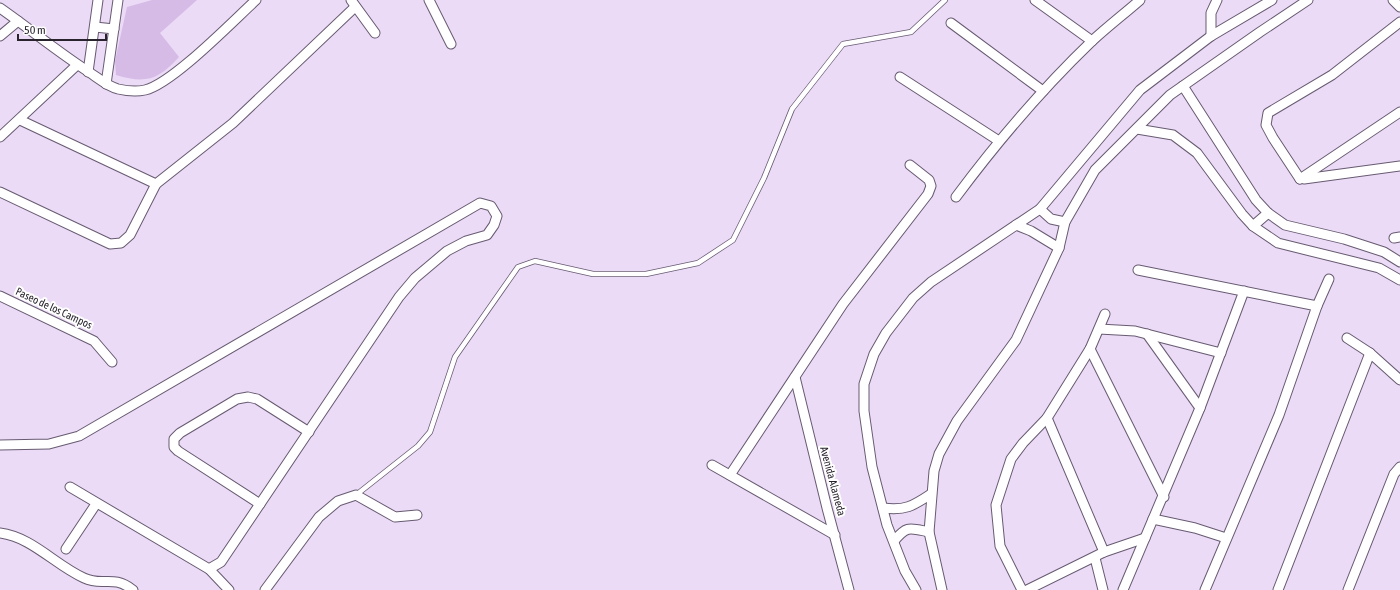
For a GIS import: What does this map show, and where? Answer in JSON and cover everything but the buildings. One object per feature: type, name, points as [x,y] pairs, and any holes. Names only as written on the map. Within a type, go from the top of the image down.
[{"type":"street","points":[[88,72],[98,0]]},
{"type":"street","points":[[106,84],[118,0]]},
{"type":"street","points":[[0,8],[77,65],[106,84],[131,91],[146,90],[161,83],[183,66],[256,0]]},
{"type":"street","points":[[429,0],[450,44]]},
{"type":"street","points":[[1035,0],[1092,41]]},
{"type":"street","points":[[956,197],[999,141],[1043,91],[1092,41],[1140,0]]},
{"type":"street","points":[[1211,36],[1211,13],[1218,0]]},
{"type":"street","points":[[942,590],[929,532],[931,494],[934,471],[939,454],[948,436],[1016,340],[1058,248],[1065,222],[1095,170],[1170,95],[1308,0]]},
{"type":"street","points":[[1393,0],[1400,7]]},
{"type":"street","points":[[916,590],[905,571],[883,508],[872,468],[864,411],[864,384],[874,354],[886,333],[913,298],[931,282],[1040,209],[1140,90],[1211,36],[1267,1]]},
{"type":"street","points":[[0,192],[110,244],[121,243],[130,235],[156,184],[233,123],[353,4],[375,33]]},
{"type":"street","points":[[0,36],[18,21]]},
{"type":"street","points":[[1300,179],[1266,125],[1268,113],[1332,75],[1400,22]]},
{"type":"street","points":[[951,23],[1043,91]]},
{"type":"street","points":[[94,27],[114,29]]},
{"type":"street","points":[[0,137],[20,120],[77,65]]},
{"type":"street","points":[[900,77],[999,141]]},
{"type":"street","points":[[1183,86],[1256,200],[1268,213],[1285,225],[1357,243],[1384,252],[1400,262]]},
{"type":"street","points":[[1300,179],[1400,112]]},
{"type":"street","points":[[20,120],[156,184]]},
{"type":"street","points":[[1137,129],[1173,135],[1197,153],[1242,214],[1253,226],[1278,243],[1379,268],[1400,280]]},
{"type":"street","points":[[730,475],[843,304],[928,194],[931,186],[929,180],[910,165]]},
{"type":"street","points":[[1300,179],[1400,166]]},
{"type":"street","points":[[0,444],[49,444],[79,436],[480,203],[491,206],[497,216],[494,225],[487,235],[466,241],[447,251],[415,278],[399,296],[309,432],[220,562],[209,569]]},
{"type":"street","points":[[1040,209],[1052,219],[1065,222]]},
{"type":"street","points":[[1253,226],[1268,213]]},
{"type":"street","points":[[1016,225],[1031,230],[1058,248]]},
{"type":"street","points":[[1138,270],[1317,306]]},
{"type":"street","points":[[1205,590],[1279,415],[1317,306],[1329,279]]},
{"type":"street","points":[[1123,590],[1164,497],[1200,408],[1244,291]]},
{"type":"street","name":"Paseo de los Campos","points":[[0,296],[94,341],[112,362]]},
{"type":"street","points":[[1022,590],[1000,546],[996,505],[1011,459],[1023,443],[1047,418],[1090,349],[1105,314]]},
{"type":"street","points":[[1099,329],[1135,331],[1221,353]]},
{"type":"street","points":[[1148,334],[1200,408]]},
{"type":"street","points":[[1347,338],[1370,353],[1400,380]]},
{"type":"street","points":[[1090,349],[1164,497]]},
{"type":"street","points":[[1278,590],[1370,353]]},
{"type":"street","name":"Avenida Alameda","points":[[795,377],[835,535],[846,588]]},
{"type":"street","points":[[260,504],[178,451],[174,447],[174,439],[180,433],[237,399],[248,397],[257,399],[309,432]]},
{"type":"street","points":[[1047,418],[1104,552]]},
{"type":"street","points":[[712,465],[835,535]]},
{"type":"street","points":[[1348,590],[1394,474],[1400,467]]},
{"type":"street","points":[[70,487],[96,504],[209,569],[229,590]]},
{"type":"street","points":[[883,508],[898,510],[913,506],[931,494]]},
{"type":"street","points":[[265,590],[320,517],[338,501],[356,495],[395,517],[417,515]]},
{"type":"street","points":[[66,549],[96,504]]},
{"type":"street","points":[[1154,519],[1195,528],[1226,538]]},
{"type":"street","points":[[894,541],[903,530],[913,529],[929,532]]},
{"type":"street","points":[[0,534],[10,534],[45,553],[84,578],[94,581],[116,580],[133,590]]},
{"type":"street","points":[[1027,590],[1095,558],[1104,552],[1145,538]]},
{"type":"street","points":[[1095,558],[1103,590]]},
{"type":"lane","points":[[356,495],[418,446],[430,432],[455,357],[518,267],[535,261],[593,274],[646,274],[698,263],[733,240],[764,178],[792,109],[843,44],[910,32],[944,0]]},
{"type":"shaded area","points":[[152,0],[197,0],[160,33],[179,57],[165,71],[151,78],[136,79],[116,75],[115,61],[127,7]]}]
